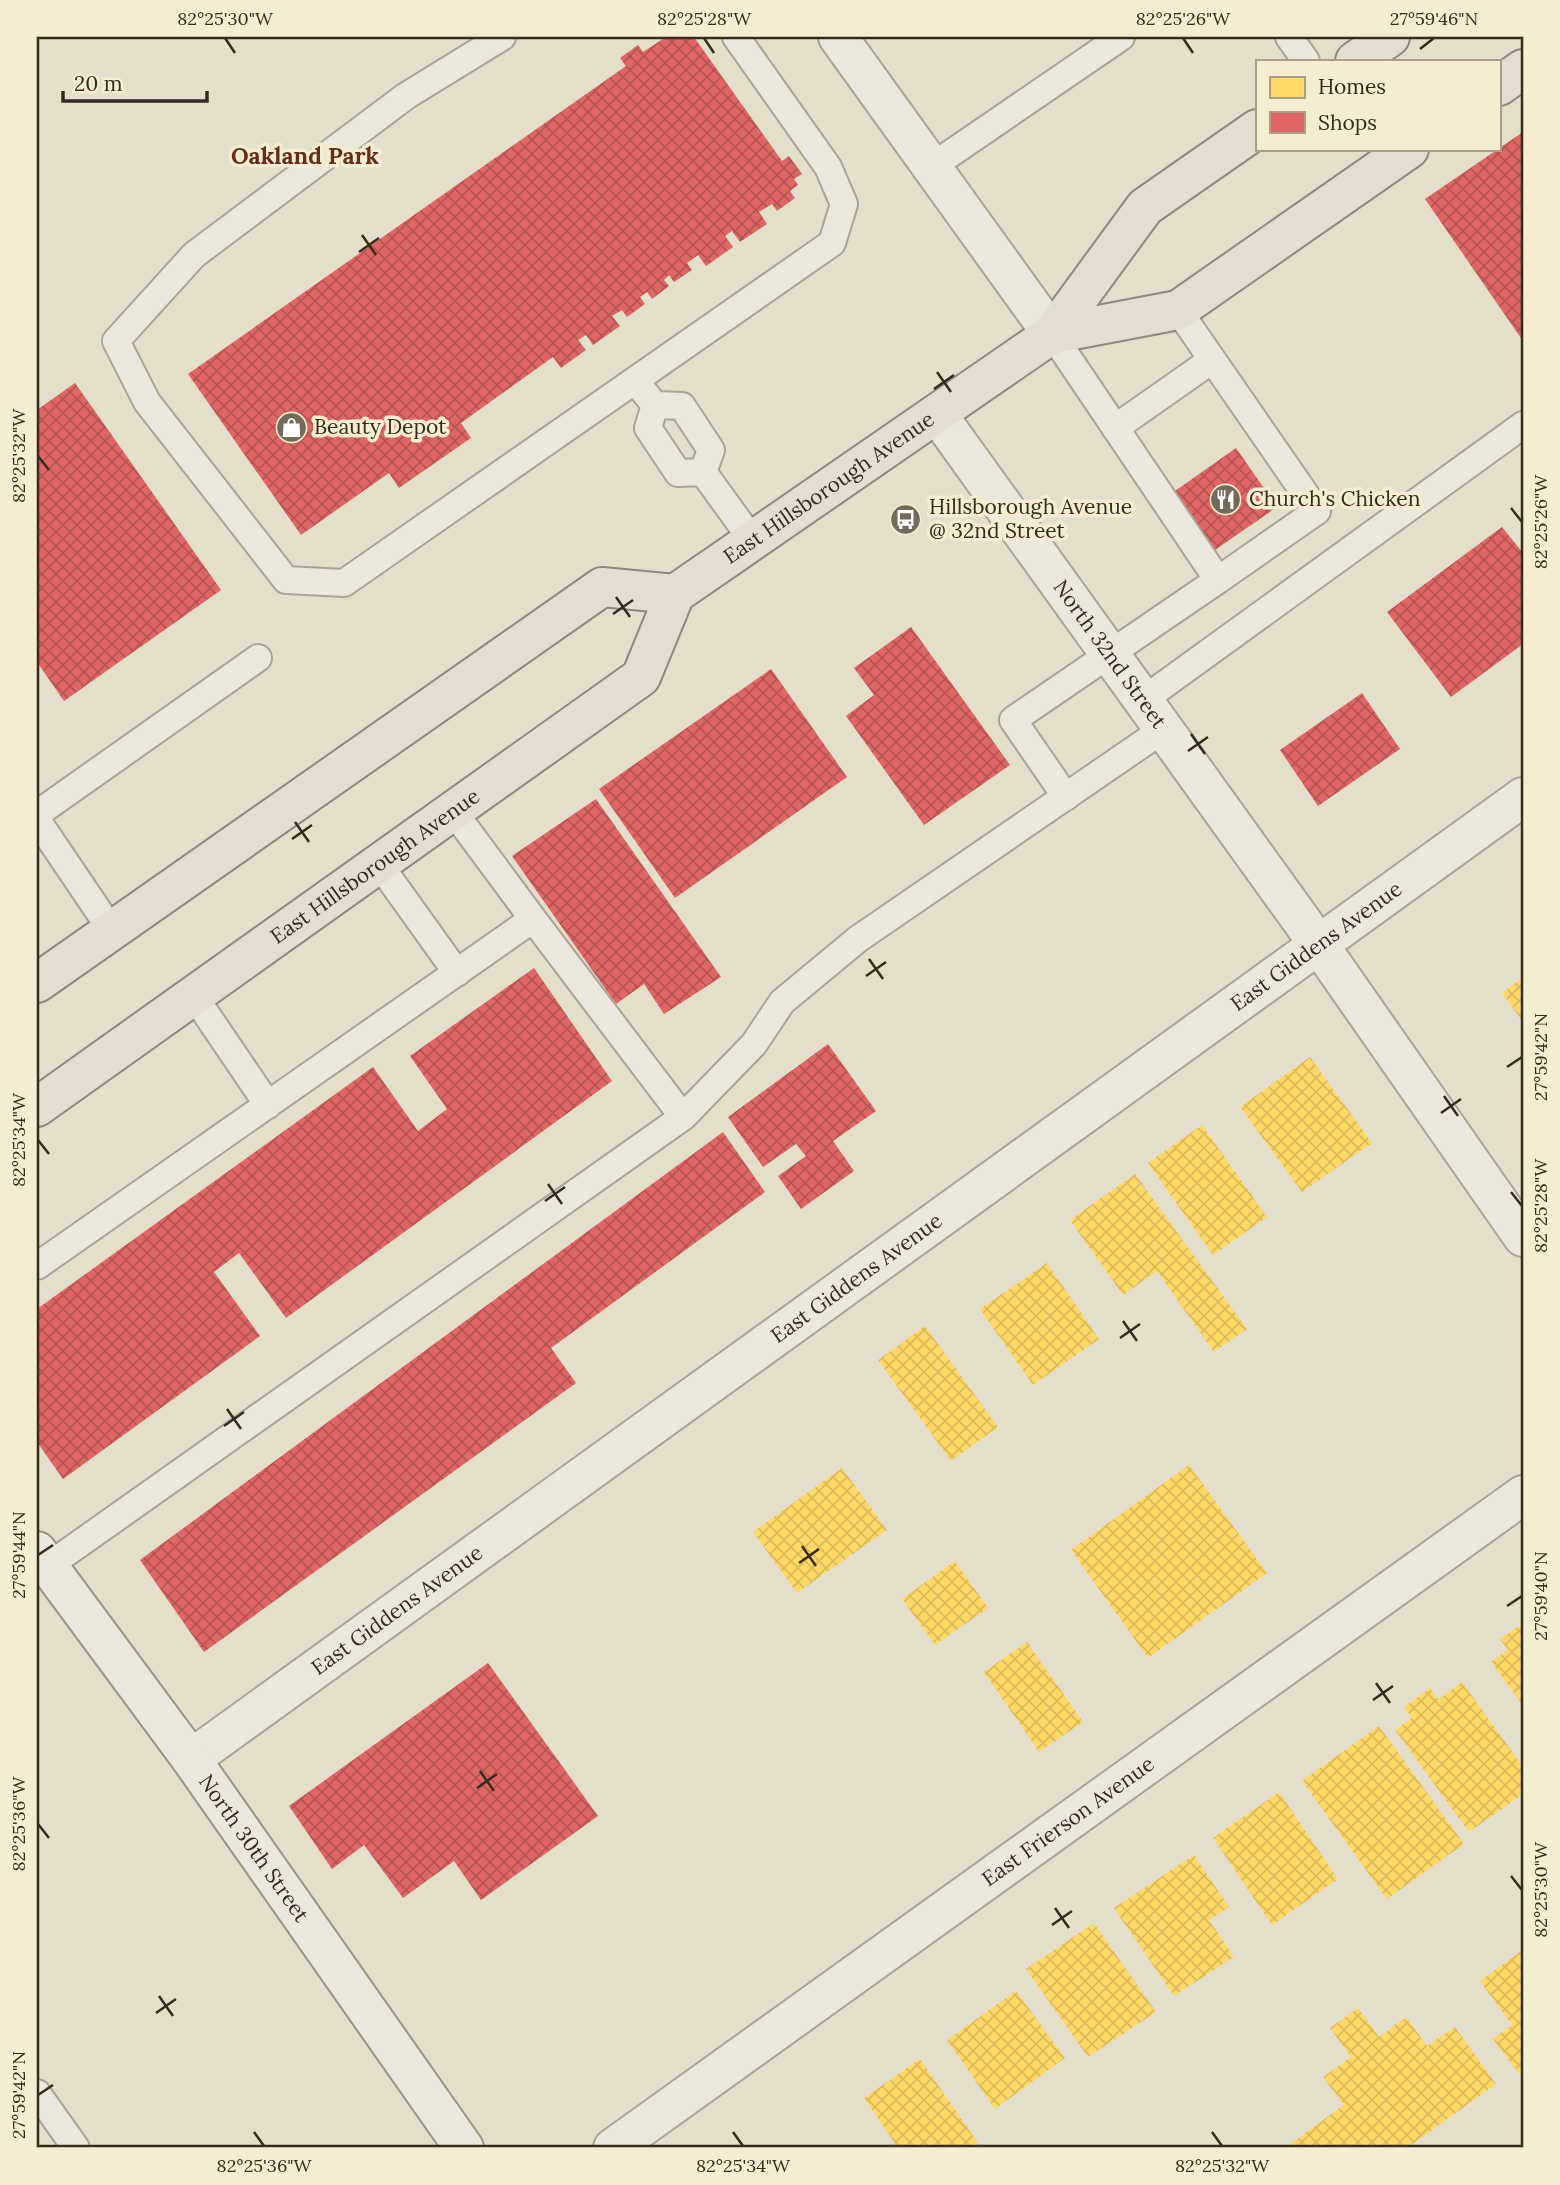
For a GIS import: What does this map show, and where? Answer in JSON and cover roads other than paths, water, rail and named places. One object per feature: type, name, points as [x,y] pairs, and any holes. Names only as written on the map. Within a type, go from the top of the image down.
[{"type":"main road","points":[[1356,60],[1390,37]]},
{"type":"main road","points":[[1500,85],[1523,69]]},
{"type":"main road","name":"East Hillsborough Avenue","points":[[37,1108],[641,677],[676,594],[1052,334],[1146,207],[1256,130]]},
{"type":"main road","name":"East Hillsborough Avenue","points":[[1052,334],[1178,310],[1408,150]]},
{"type":"main road","points":[[37,983],[602,587],[676,594]]},
{"type":"street","points":[[838,37],[1052,334]]},
{"type":"street","name":"North 32nd Street","points":[[937,414],[1319,945],[1523,1237]]},
{"type":"street","name":"East Giddens Avenue","points":[[191,1759],[1523,797]]},
{"type":"street","name":"East Frierson Avenue","points":[[613,2148],[1523,1494]]},
{"type":"street","name":"North 30th Street","points":[[42,1558],[191,1759],[464,2148]]},
{"type":"lane","points":[[502,37],[406,96],[194,255],[116,341],[148,402],[286,580],[344,583],[832,243],[844,204],[828,167],[736,37]]},
{"type":"lane","points":[[931,167],[1121,37]]},
{"type":"lane","points":[[1289,37],[1305,60]]},
{"type":"lane","points":[[1066,797],[1013,720],[1317,511],[1178,310]]},
{"type":"lane","points":[[1052,334],[1218,580]]},
{"type":"lane","points":[[1115,428],[1212,360]]},
{"type":"lane","points":[[635,381],[655,405],[682,406],[711,450],[703,472]]},
{"type":"lane","points":[[655,405],[648,428],[678,473],[703,472]]},
{"type":"lane","points":[[42,1558],[682,1117],[754,1044],[782,1002],[858,939],[1066,797],[1154,715],[1523,425]]},
{"type":"lane","points":[[703,472],[753,541]]},
{"type":"lane","points":[[37,814],[258,658]]},
{"type":"lane","points":[[453,811],[682,1117]]},
{"type":"lane","points":[[37,820],[112,931]]},
{"type":"lane","points":[[379,864],[457,973]]},
{"type":"lane","points":[[37,1266],[533,919]]},
{"type":"lane","points":[[194,996],[268,1105]]},
{"type":"lane","points":[[37,2093],[76,2148]]},
{"type":"place","name":"Beauty Depot","points":[[291,427]]},
{"type":"place","name":"Church's Chicken","points":[[1226,499]]},
{"type":"place","name":"Hillsborough Avenue @ 32nd Street","points":[[906,519]]},
{"type":"district","name":"Oakland Park","points":[[305,156]]}]
